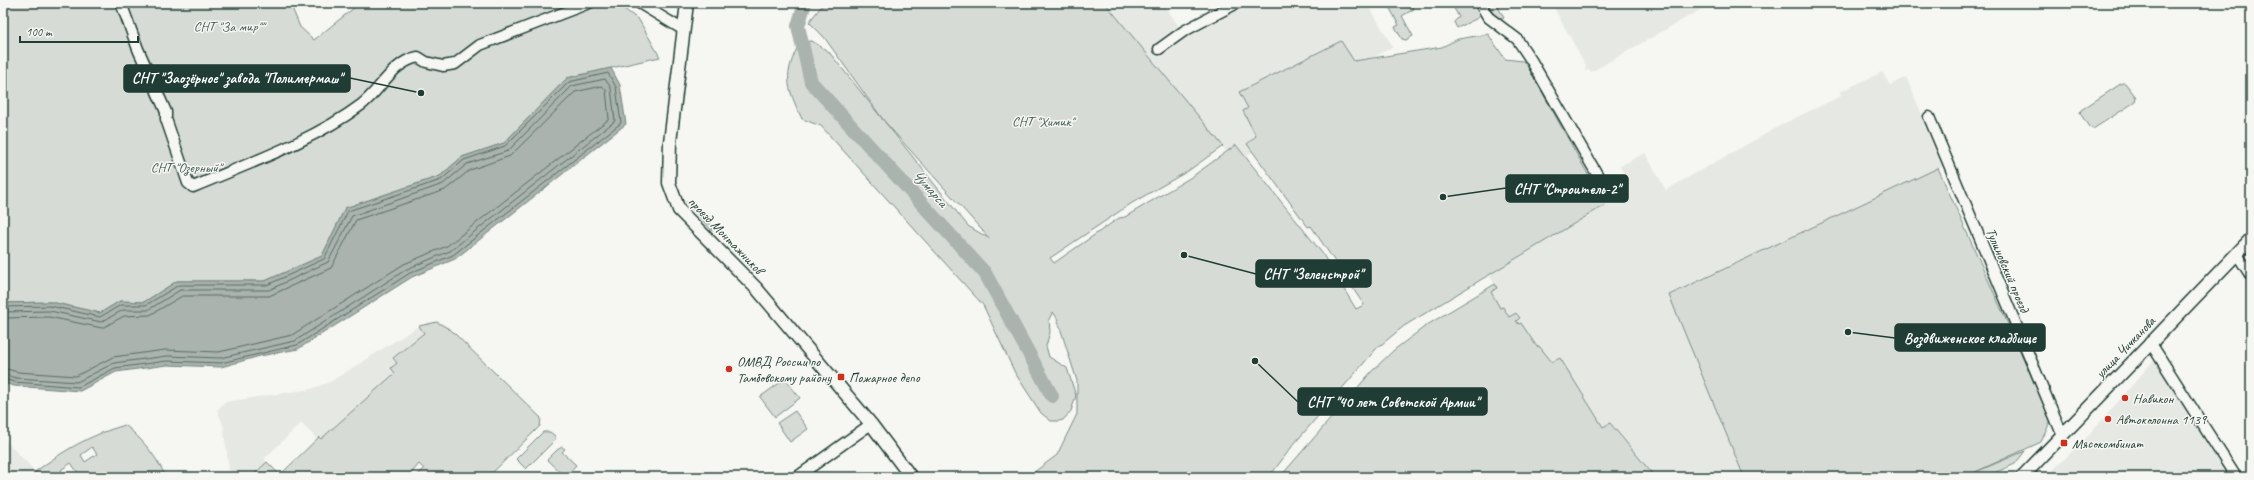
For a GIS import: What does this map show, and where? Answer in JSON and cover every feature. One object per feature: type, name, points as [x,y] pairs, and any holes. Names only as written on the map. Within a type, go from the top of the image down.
[{"type":"main road","name":"проезд Монтажников","points":[[687,3],[682,29],[670,142],[669,183],[679,210],[757,289],[871,424],[911,477]]},
{"type":"main road","name":"улица Чичканова","points":[[2022,477],[2150,342],[2251,239]]},
{"type":"street","points":[[122,3],[138,49],[166,112],[166,120],[188,183],[193,187],[286,147],[339,119],[362,104],[408,59],[418,57],[426,62],[443,66],[455,64],[480,45],[590,3]]},
{"type":"street","points":[[639,3],[682,29]]},
{"type":"street","points":[[1159,50],[1184,31],[1237,3]]},
{"type":"street","points":[[1480,3],[1488,17],[1517,39],[1531,60],[1598,176]]},
{"type":"street","name":"Тулиновский проезд","points":[[1929,117],[2062,434]]},
{"type":"street","points":[[2237,254],[2251,276]]},
{"type":"street","points":[[2150,342],[2236,477]]},
{"type":"street","points":[[797,477],[871,424]]},
{"type":"shaded area","points":[[1105,3],[1163,3],[1180,28],[1223,3],[1367,3],[1393,47],[1370,59],[1353,61],[1341,41],[1239,92],[1248,108],[1244,111],[1256,136],[1247,144],[1252,152],[1246,157],[1236,145],[1227,152]]},
{"type":"shaded area","points":[[1559,3],[1712,3],[1591,72],[1589,69],[1586,71],[1586,66],[1553,6]]},
{"type":"shaded area","points":[[1882,72],[1890,85],[1906,77],[1944,166],[1701,279],[1700,368],[1744,477],[1655,477],[1610,423],[1603,427],[1559,358],[1552,363],[1548,356],[1546,357],[1537,347],[1521,324],[1519,325],[1516,320],[1520,318],[1517,313],[1509,317],[1503,307],[1500,309],[1491,292],[1497,288],[1489,275],[1605,205],[1596,189],[1624,174],[1620,166],[1645,153],[1666,190],[1785,123],[1841,96],[1840,92]]},
{"type":"shaded area","points":[[419,326],[425,333],[393,358],[397,363],[395,373],[321,440],[319,438],[317,439],[301,423],[264,459],[267,462],[251,477],[230,477],[223,424],[217,410],[225,402],[311,389],[330,382]]},
{"type":"shaded area","points":[[2155,359],[2231,477],[2046,477],[2090,434]]},
{"type":"shaded area","points":[[3,438],[35,471],[52,459],[66,477],[3,477]]},
{"type":"green space","points":[[10,3],[290,3],[300,27],[314,40],[360,3],[616,3],[639,20],[660,57],[567,78],[504,143],[462,157],[440,176],[345,208],[322,256],[265,281],[177,281],[144,302],[120,301],[100,313],[51,302],[3,303],[3,10]]},
{"type":"green space","name":"СНТ \"Химик\"","points":[[824,3],[1105,3],[1223,146],[1188,171],[1132,203],[1050,258],[1054,263],[1119,218],[1125,217],[1193,176],[1236,145],[1322,253],[1356,309],[1364,305],[1311,226],[1308,227],[1247,144],[1256,136],[1243,111],[1248,108],[1239,92],[1341,41],[1354,61],[1442,47],[1458,39],[1488,34],[1505,59],[1523,61],[1527,65],[1605,205],[1404,326],[1376,349],[1294,444],[1269,477],[1035,477],[1033,473],[1057,455],[1077,414],[1077,381],[1057,318],[1053,312],[1049,319],[1050,332],[1046,346],[1049,357],[1067,368],[1076,396],[1071,411],[1063,420],[1051,421],[1041,413],[1015,373],[983,305],[821,126],[802,119],[790,89],[789,72],[800,42],[812,41],[829,52],[883,120],[824,37],[809,22]],"holes":[[[885,122],[990,239],[968,226]]]},
{"type":"green space","points":[[1387,3],[1411,3],[1414,9],[1402,16],[1413,36],[1406,40],[1402,39],[1395,27],[1399,25]]},
{"type":"green space","points":[[1451,3],[1477,3],[1480,16],[1457,28],[1454,22],[1459,17]]},
{"type":"green space","points":[[1488,3],[1496,3],[1504,18],[1497,21]]},
{"type":"green space","points":[[2122,83],[2125,83],[2136,97],[2135,102],[2093,129],[2089,127],[2080,113],[2081,110]]},
{"type":"green space","points":[[1938,168],[2051,420],[2041,442],[1971,474],[2025,451],[2015,464],[1985,477],[1744,477],[1669,295]]},
{"type":"green space","points":[[686,202],[691,203],[713,227],[712,231]]},
{"type":"green space","points":[[1495,284],[1497,288],[1491,292],[1500,308],[1503,307],[1509,317],[1516,313],[1520,318],[1516,321],[1519,324],[1521,323],[1537,347],[1539,346],[1552,362],[1560,358],[1603,427],[1610,423],[1655,477],[1280,477],[1372,371],[1394,350],[1427,325]]},
{"type":"green space","points":[[437,322],[451,330],[541,418],[540,426],[488,477],[416,477],[424,469],[419,464],[408,477],[251,477],[267,462],[280,475],[319,437],[321,439],[395,373],[391,368],[397,363],[393,358],[424,333],[419,326]]},
{"type":"green space","points":[[785,379],[800,398],[775,417],[760,397]]},
{"type":"green space","points":[[795,411],[808,429],[790,442],[777,423]]},
{"type":"green space","points":[[125,425],[132,431],[153,455],[166,477],[81,477],[71,463],[61,470],[66,477],[41,477],[35,472],[78,444]],"holes":[[[92,447],[97,454],[85,462],[81,455]]]},
{"type":"green space","points":[[543,432],[550,432],[555,436],[555,440],[526,469],[516,459]]},
{"type":"green space","points":[[562,447],[565,449],[562,452],[576,465],[565,477],[547,460]]},
{"type":"water","points":[[611,68],[620,85],[626,124],[455,259],[412,277],[298,349],[260,356],[221,367],[167,365],[116,372],[80,391],[14,386],[3,383],[3,303],[51,302],[100,313],[120,301],[144,302],[177,281],[265,281],[322,256],[345,208],[440,176],[462,157],[504,143],[567,78]]},
{"type":"waterway","name":"Чумарса","points":[[805,3],[798,26],[811,82],[985,273],[1052,396]]},
{"type":"place","name":"СНТ \"Заозёрное\" завода \"Полимермаш\"","points":[[421,93]]},
{"type":"place","name":"СНТ \"Строитель-2\"","points":[[1443,197]]},
{"type":"place","name":"СНТ \"Зеленстрой\"","points":[[1184,255]]},
{"type":"place","name":"Воздвиженское кладбище","points":[[1848,332]]},
{"type":"place","name":"СНТ \"40 лет Советской Армии\"","points":[[1255,361]]},
{"type":"place","name":"ОМВД России по Тамбовскому району","points":[[729,369]]},
{"type":"place","name":"Пожарное депо","points":[[841,377]]},
{"type":"place","name":"Навикон","points":[[2125,398]]},
{"type":"place","name":"Автоколонна 1139","points":[[2108,419]]},
{"type":"place","name":"Мясокомбинат","points":[[2064,443]]},
{"type":"park label","name":"СНТ \"За мир\"\"","points":[[229,26]]},
{"type":"park label","name":"СНТ \"Озерный\"","points":[[186,167]]}]
